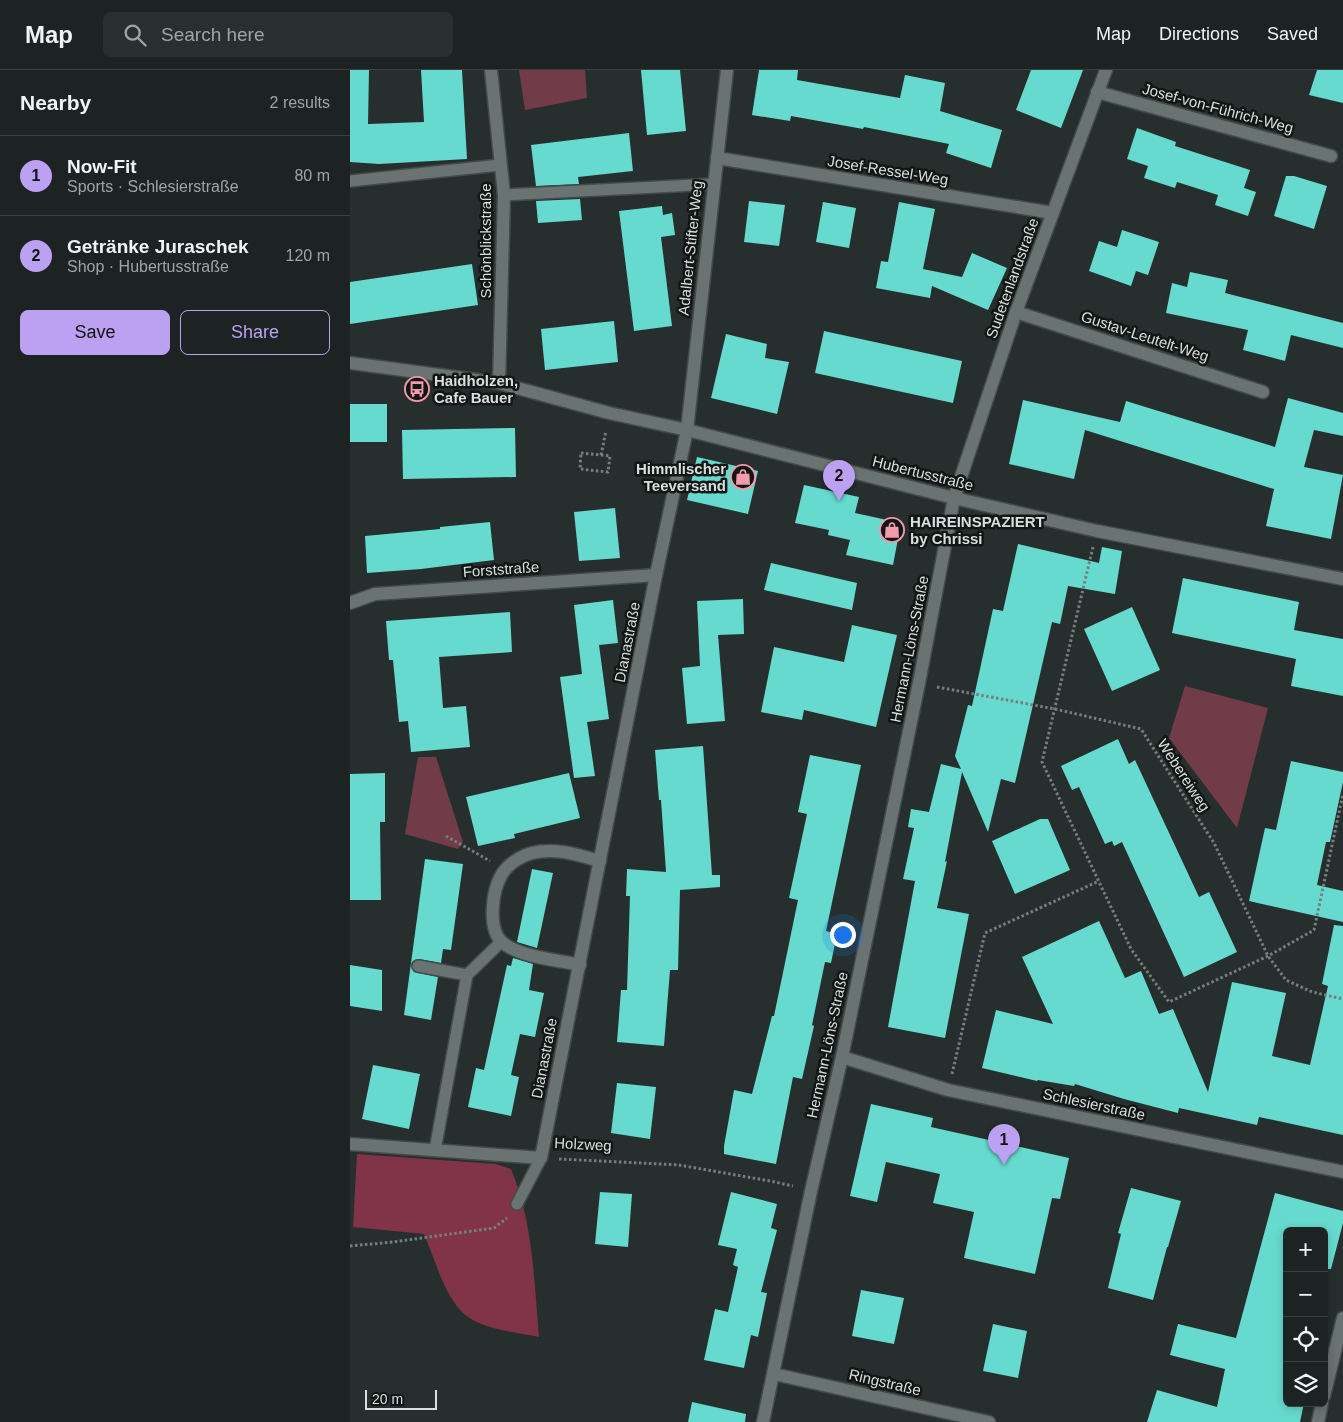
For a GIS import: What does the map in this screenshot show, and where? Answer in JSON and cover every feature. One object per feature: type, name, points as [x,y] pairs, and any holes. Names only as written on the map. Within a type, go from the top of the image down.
[{"type":"street","name":"Schönblickstraße","points":[[492,70],[504,195],[498,383]]},
{"type":"street","name":"Adalbert-Stifter-Weg","points":[[687,430],[727,70]]},
{"type":"street","name":"Sudetenlandstraße","points":[[954,498],[1016,312],[1106,70]]},
{"type":"street","name":"Josef-von-Führich-Weg","points":[[1097,92],[1331,156]]},
{"type":"street","name":"Josef-Ressel-Weg","points":[[717,158],[1053,213]]},
{"type":"street","name":"Gustav-Leutelt-Weg","points":[[1016,312],[1263,392]]},
{"type":"street","name":"Hubertusstraße","points":[[350,363],[498,383],[609,413],[687,430],[954,498],[1097,531],[1343,579]]},
{"type":"street","name":"Dianastraße","points":[[541,1158],[656,575],[687,430]]},
{"type":"street","name":"Hermann-Löns-Straße","points":[[763,1422],[811,1191],[842,1056],[919,683],[954,498]]},
{"type":"street","name":"Forststraße","points":[[350,603],[375,594],[656,575]]},
{"type":"street","points":[[580,965],[515,950],[501,942],[494,925],[492,908],[501,875],[513,862],[532,853],[557,850],[600,861]]},
{"type":"street","name":"Schlesierstraße","points":[[842,1056],[948,1090],[1343,1172]]},
{"type":"street","name":"Holzweg","points":[[350,1144],[541,1158]]},
{"type":"street","points":[[1328,1380],[1343,1318]]},
{"type":"street","name":"Ringstraße","points":[[774,1374],[989,1422]]},
{"type":"street","points":[[1318,1422],[1321,1407]]},
{"type":"lane","points":[[350,181],[500,165]]},
{"type":"lane","points":[[504,195],[714,184]]},
{"type":"lane","points":[[435,1150],[467,975],[501,942]]},
{"type":"lane","points":[[418,966],[467,975]]},
{"type":"lane","points":[[517,1204],[541,1158]]},
{"type":"path","points":[[601,455],[609,413]]},
{"type":"path","points":[[581,453],[601,455],[610,456],[608,472],[580,469],[581,453]]},
{"type":"path","points":[[1097,531],[1042,762],[1131,949],[1169,1002],[1268,956],[1314,930],[1343,794]]},
{"type":"path","name":"Webereiweg","points":[[919,683],[1055,709],[1142,729],[1214,843],[1268,956],[1286,980],[1312,992],[1343,999]]},
{"type":"path","points":[[446,836],[506,870]]},
{"type":"path","points":[[948,1090],[985,933],[1098,881]]},
{"type":"path","name":"Holzweg","points":[[541,1158],[679,1165],[770,1181],[811,1191]]},
{"type":"path","points":[[350,1246],[411,1240],[494,1228],[505,1221],[517,1204]]},
{"type":"shaded area","points":[[519,70],[585,70],[587,98],[525,110]]},
{"type":"shaded area","points":[[1185,686],[1268,708],[1237,828],[1169,738]]},
{"type":"shaded area","points":[[418,757],[436,757],[463,842],[458,849],[405,834]]},
{"type":"shaded area","points":[[357,1154],[496,1164],[511,1169],[524,1210],[528,1230],[534,1273],[539,1337],[486,1326],[476,1322],[460,1310],[448,1293],[439,1274],[424,1234],[353,1227]]},
{"type":"building","points":[[350,70],[369,70],[368,124],[424,122],[421,70],[462,70],[467,159],[379,164],[350,162]]},
{"type":"building","points":[[641,70],[680,70],[686,131],[647,135]]},
{"type":"building","points":[[759,70],[798,70],[797,80],[900,98],[905,75],[945,83],[940,111],[1002,130],[991,168],[946,153],[949,144],[864,127],[863,129],[791,116],[790,121],[752,115]]},
{"type":"building","points":[[1031,70],[1083,70],[1061,128],[1016,110]]},
{"type":"building","points":[[1317,70],[1343,70],[1343,103],[1309,95]]},
{"type":"building","points":[[1137,128],[1176,142],[1175,146],[1250,170],[1244,188],[1256,192],[1248,216],[1215,205],[1218,195],[1177,182],[1175,188],[1144,178],[1148,166],[1127,159]]},
{"type":"building","points":[[629,133],[633,171],[578,177],[579,184],[536,186],[531,145]]},
{"type":"building","points":[[1286,176],[1294,176],[1327,186],[1314,229],[1274,216]]},
{"type":"building","points":[[580,199],[582,220],[538,223],[536,201]]},
{"type":"building","points":[[749,201],[785,205],[779,246],[744,242]]},
{"type":"building","points":[[823,202],[856,208],[849,248],[816,242]]},
{"type":"building","points":[[899,202],[935,209],[923,269],[962,277],[972,253],[1007,268],[988,310],[932,286],[930,298],[876,288],[881,261],[888,262]]},
{"type":"building","points":[[662,206],[663,215],[672,213],[675,235],[661,237],[672,326],[634,331],[619,211]]},
{"type":"building","points":[[1122,230],[1159,242],[1148,275],[1136,271],[1131,286],[1089,271],[1099,241],[1117,247]]},
{"type":"building","points":[[472,264],[478,305],[350,324],[350,282]]},
{"type":"building","points":[[1190,272],[1228,280],[1225,293],[1343,323],[1343,348],[1291,335],[1285,361],[1243,350],[1248,330],[1166,313],[1172,283],[1187,287]]},
{"type":"building","points":[[614,321],[618,362],[545,370],[541,329]]},
{"type":"building","points":[[824,331],[962,361],[953,403],[815,373]]},
{"type":"building","points":[[726,334],[767,344],[765,358],[789,362],[777,414],[711,398]]},
{"type":"building","points":[[1288,398],[1343,413],[1343,436],[1314,430],[1304,467],[1343,475],[1331,539],[1266,526],[1274,489],[1085,430],[1074,479],[1009,464],[1023,400],[1120,422],[1126,401],[1275,447]]},
{"type":"building","points":[[350,404],[387,404],[387,442],[350,442]]},
{"type":"building","points":[[515,428],[516,477],[403,479],[402,430]]},
{"type":"building","points":[[697,457],[758,471],[748,514],[687,500]]},
{"type":"building","points":[[804,485],[859,497],[855,513],[901,523],[893,565],[846,555],[850,540],[828,535],[829,530],[795,523]]},
{"type":"building","points":[[615,508],[620,558],[579,561],[574,512]]},
{"type":"building","points":[[490,522],[494,560],[421,569],[367,573],[365,536]]},
{"type":"building","points":[[1018,544],[1099,563],[1102,547],[1122,551],[1115,594],[1068,586],[1060,624],[1052,622],[1015,783],[1001,779],[988,832],[962,772],[937,908],[969,914],[945,1038],[888,1027],[915,881],[903,879],[914,828],[908,827],[911,809],[929,812],[941,764],[961,769],[955,756],[968,705],[972,706],[993,609],[1003,611]]},
{"type":"building","points":[[771,563],[857,583],[852,610],[764,590]]},
{"type":"building","points":[[1183,578],[1299,602],[1294,630],[1343,639],[1343,696],[1291,686],[1296,659],[1172,633]]},
{"type":"building","points":[[743,599],[744,634],[718,635],[725,721],[687,724],[682,668],[700,666],[697,601]]},
{"type":"building","points":[[613,600],[618,643],[599,645],[609,719],[587,722],[595,776],[574,778],[560,677],[582,674],[574,605]]},
{"type":"building","points":[[1132,607],[1160,670],[1112,691],[1084,629]]},
{"type":"building","points":[[510,612],[512,652],[439,657],[443,708],[466,706],[470,747],[411,752],[408,721],[399,722],[393,660],[389,660],[386,621]]},
{"type":"building","points":[[852,625],[897,635],[876,727],[804,710],[802,720],[761,712],[774,647],[844,662]]},
{"type":"building","points":[[1118,739],[1129,764],[1135,760],[1199,897],[1209,892],[1237,952],[1184,977],[1122,842],[1114,846],[1112,841],[1105,844],[1079,787],[1072,790],[1061,766]]},
{"type":"building","points":[[703,746],[712,875],[720,875],[720,887],[680,890],[678,970],[670,970],[664,1046],[617,1042],[621,990],[627,990],[630,896],[626,896],[627,869],[666,872],[655,750]]},
{"type":"building","points":[[810,755],[861,765],[826,931],[837,934],[831,963],[825,962],[812,1025],[814,1026],[802,1079],[793,1077],[776,1164],[724,1154],[724,1146],[734,1090],[752,1094],[772,1016],[774,1016],[798,900],[789,898],[807,814],[798,812]]},
{"type":"building","points":[[1291,761],[1343,772],[1343,782],[1330,842],[1326,842],[1317,885],[1343,891],[1343,922],[1249,901],[1265,828],[1276,830]]},
{"type":"building","points":[[385,773],[385,822],[380,822],[381,900],[350,900],[350,774]]},
{"type":"building","points":[[569,773],[580,818],[514,834],[515,838],[478,846],[466,797]]},
{"type":"building","points":[[1040,819],[1048,819],[1070,870],[1015,894],[992,841]]},
{"type":"building","points":[[425,859],[463,864],[451,950],[443,949],[441,963],[419,959],[411,964],[414,972],[438,977],[431,1020],[404,1015]]},
{"type":"building","points":[[532,869],[553,873],[537,948],[517,942]]},
{"type":"building","points":[[1099,921],[1125,978],[1141,971],[1159,1014],[1173,1009],[1208,1092],[1232,982],[1286,993],[1272,1056],[1310,1065],[1328,986],[1322,984],[1334,925],[1343,926],[1343,1135],[1259,1117],[1257,1125],[1179,1108],[1178,1113],[1075,1084],[1074,1086],[1037,1081],[982,1068],[996,1010],[1053,1024],[1022,957]]},
{"type":"building","points":[[513,958],[533,964],[529,990],[544,993],[535,1037],[520,1034],[511,1075],[519,1077],[511,1116],[468,1107],[476,1068],[484,1070],[507,965],[511,966]]},
{"type":"building","points":[[350,965],[382,970],[382,1011],[350,1006]]},
{"type":"building","points":[[373,1065],[420,1074],[409,1129],[362,1119]]},
{"type":"building","points":[[617,1083],[656,1087],[650,1139],[611,1133]]},
{"type":"building","points":[[871,1104],[933,1118],[931,1127],[1069,1158],[1060,1199],[1052,1198],[1035,1274],[964,1258],[974,1212],[933,1203],[940,1174],[886,1162],[877,1202],[850,1196]]},
{"type":"building","points":[[1131,1188],[1181,1201],[1153,1300],[1108,1288],[1121,1234],[1118,1233]]},
{"type":"building","points":[[600,1192],[632,1194],[628,1247],[595,1244]]},
{"type":"building","points":[[731,1192],[777,1204],[771,1228],[777,1230],[761,1292],[767,1293],[758,1337],[751,1335],[744,1368],[704,1360],[715,1309],[728,1312],[738,1267],[733,1265],[737,1249],[718,1245]]},
{"type":"building","points":[[1275,1193],[1343,1211],[1343,1223],[1331,1269],[1328,1269],[1328,1227],[1283,1227],[1283,1407],[1303,1407],[1300,1422],[1147,1422],[1157,1390],[1217,1407],[1225,1369],[1170,1355],[1178,1324],[1236,1338]]},
{"type":"building","points":[[861,1290],[904,1298],[894,1344],[852,1336]]},
{"type":"building","points":[[993,1324],[1027,1331],[1018,1378],[983,1371]]},
{"type":"building","points":[[692,1402],[746,1414],[745,1422],[688,1422]]},
{"type":"place","name":"Haidholzen, Cafe Bauer","points":[[417,389]]},
{"type":"place","name":"Himmlischer Teeversand","points":[[743,477]]},
{"type":"place","name":"Getränke Juraschek","points":[[839,501]]},
{"type":"place","name":"HAIREINSPAZIERT by Chrissi","points":[[892,530]]},
{"type":"place","name":"Now-Fit","points":[[1004,1165]]}]
